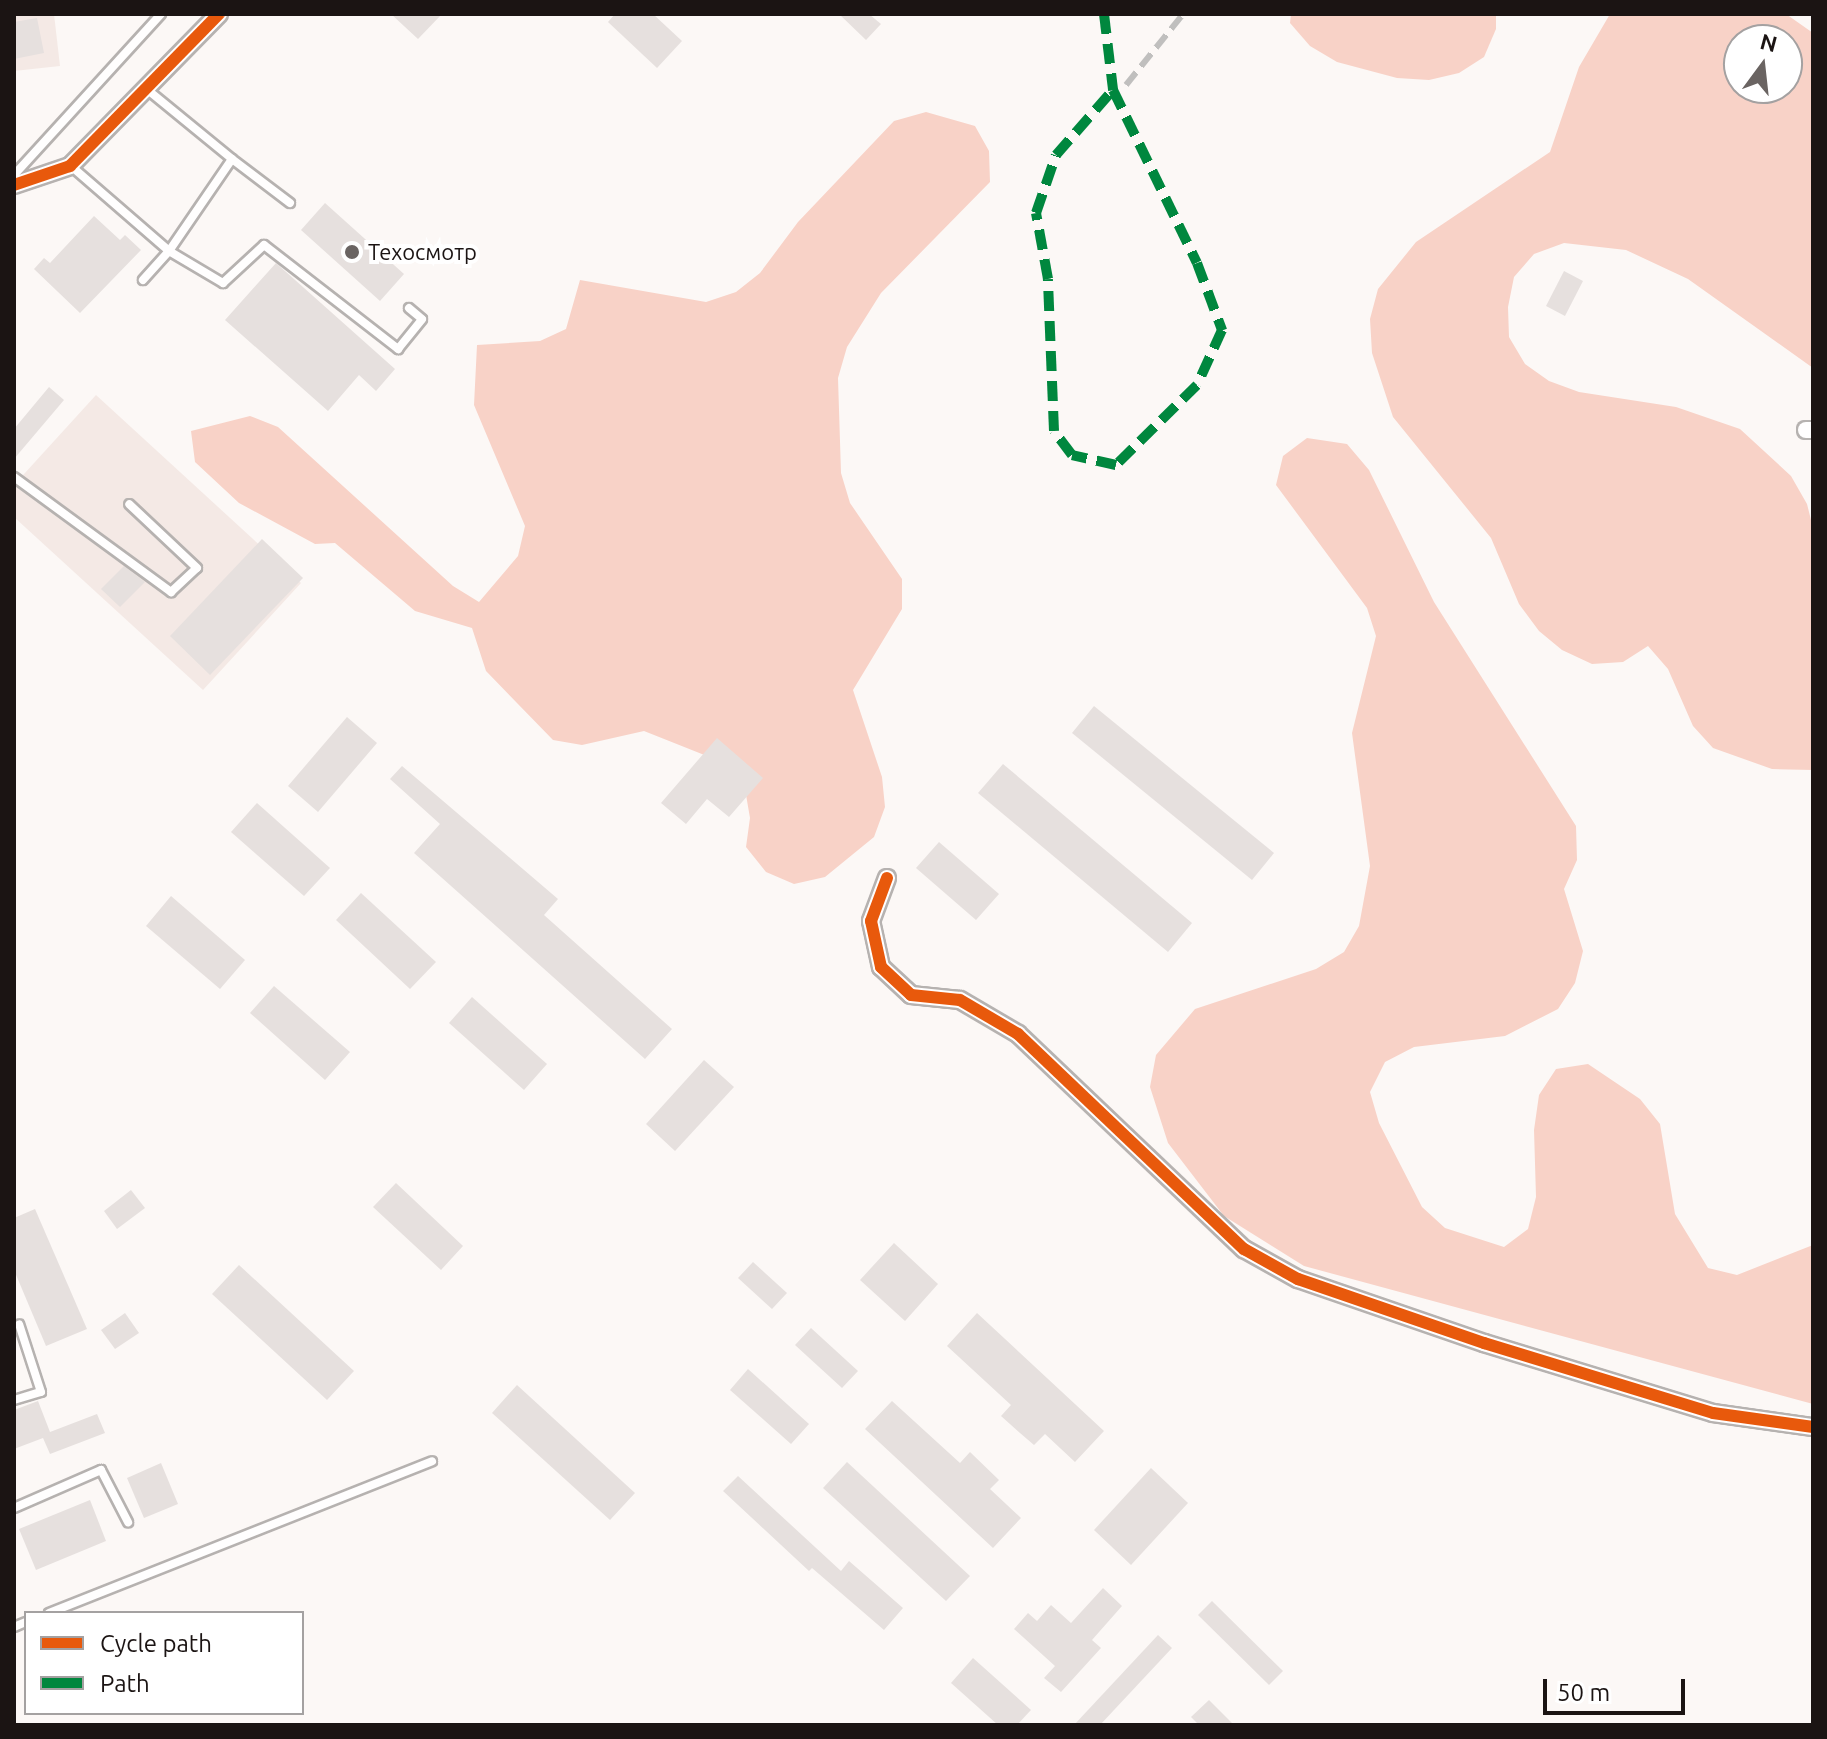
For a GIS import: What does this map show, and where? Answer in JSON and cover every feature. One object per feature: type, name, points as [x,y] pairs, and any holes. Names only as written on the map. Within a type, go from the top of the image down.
[{"type":"street","points":[[14,185],[70,166],[149,91],[219,14]]},
{"type":"street","points":[[887,878],[871,921],[881,967],[911,995],[960,1000],[1018,1034],[1244,1249],[1298,1279],[1484,1343],[1713,1413],[1813,1427]]},
{"type":"lane","points":[[14,175],[161,14]]},
{"type":"lane","points":[[149,91],[290,203]]},
{"type":"lane","points":[[143,280],[169,251],[232,159]]},
{"type":"lane","points":[[70,166],[169,251],[223,283],[264,245],[398,349],[422,319],[409,308]]},
{"type":"lane","points":[[14,477],[171,592],[197,568],[129,504]]},
{"type":"lane","points":[[14,1400],[41,1392],[19,1324]]},
{"type":"lane","points":[[54,1611],[432,1461]]},
{"type":"lane","points":[[14,1508],[101,1470],[128,1522]]},
{"type":"shaded area","points":[[14,14],[54,14],[60,66],[14,71]]},
{"type":"shaded area","points":[[1291,14],[1496,14],[1496,29],[1484,57],[1459,73],[1429,80],[1397,78],[1337,62],[1310,46],[1290,23]]},
{"type":"shaded area","points":[[1610,14],[1786,14],[1800,24],[1723,24],[1723,104],[1803,104],[1803,26],[1813,33],[1813,368],[1688,279],[1626,250],[1564,243],[1534,254],[1514,277],[1508,307],[1509,337],[1525,364],[1549,381],[1579,392],[1676,407],[1740,429],[1791,476],[1807,504],[1813,528],[1813,770],[1772,769],[1713,748],[1693,726],[1668,669],[1648,646],[1623,662],[1592,664],[1562,650],[1539,631],[1519,604],[1491,538],[1393,417],[1372,353],[1370,319],[1378,289],[1416,242],[1550,152],[1579,67]]},
{"type":"shaded area","points":[[926,112],[975,126],[989,151],[990,182],[881,293],[847,347],[838,378],[841,473],[850,503],[902,579],[902,609],[853,690],[882,777],[885,807],[874,837],[825,877],[794,884],[766,872],[746,847],[750,818],[745,789],[727,764],[644,731],[582,745],[553,740],[486,671],[472,628],[415,611],[335,543],[315,544],[239,503],[195,462],[191,431],[250,416],[278,427],[453,586],[479,602],[518,556],[525,526],[474,405],[477,345],[540,341],[566,329],[580,280],[706,302],[736,292],[760,273],[798,222],[894,121]]},
{"type":"shaded area","points":[[96,395],[301,583],[203,690],[14,517],[14,485]]},
{"type":"shaded area","points":[[1307,438],[1347,444],[1369,470],[1434,602],[1576,826],[1577,860],[1564,889],[1583,951],[1575,983],[1558,1009],[1505,1036],[1414,1047],[1385,1062],[1370,1092],[1379,1123],[1422,1207],[1445,1228],[1504,1247],[1528,1229],[1536,1197],[1534,1130],[1539,1095],[1556,1069],[1588,1064],[1640,1099],[1660,1124],[1675,1214],[1708,1268],[1737,1275],[1813,1245],[1813,1404],[1304,1266],[1224,1216],[1168,1143],[1150,1087],[1156,1055],[1195,1009],[1316,969],[1344,952],[1359,926],[1370,866],[1352,733],[1376,636],[1367,608],[1276,485],[1283,456]]},
{"type":"building","points":[[391,14],[442,14],[418,39]]},
{"type":"building","points":[[615,14],[653,14],[682,41],[657,68],[608,22]]},
{"type":"building","points":[[839,14],[869,14],[881,24],[866,40]]},
{"type":"building","points":[[37,18],[44,53],[14,59],[14,22]]},
{"type":"building","name":"Техосмотр","points":[[325,203],[404,274],[380,301],[301,230]]},
{"type":"building","points":[[94,216],[120,240],[125,235],[141,250],[80,313],[34,269],[44,258],[50,263]]},
{"type":"building","points":[[276,263],[395,369],[376,391],[359,375],[328,411],[225,320]]},
{"type":"building","points":[[1564,271],[1583,281],[1565,316],[1546,306]]},
{"type":"building","points":[[49,387],[64,400],[14,459],[14,429]]},
{"type":"building","points":[[262,539],[303,578],[210,675],[170,636]]},
{"type":"building","points":[[124,566],[145,582],[120,607],[101,589]]},
{"type":"building","points":[[1094,706],[1274,853],[1252,880],[1072,733]]},
{"type":"building","points":[[347,717],[377,743],[318,812],[288,786]]},
{"type":"building","points":[[717,738],[763,778],[729,817],[707,799],[686,824],[661,803]]},
{"type":"building","points":[[1003,764],[1192,923],[1168,952],[978,793]]},
{"type":"building","points":[[402,766],[558,899],[544,915],[672,1029],[645,1059],[414,853],[440,824],[390,779]]},
{"type":"building","points":[[257,803],[330,868],[304,896],[231,832]]},
{"type":"building","points":[[939,842],[999,894],[976,920],[916,868]]},
{"type":"building","points":[[361,893],[436,962],[410,989],[336,920]]},
{"type":"building","points":[[171,896],[245,960],[220,989],[146,926]]},
{"type":"building","points":[[274,986],[350,1052],[325,1080],[250,1013]]},
{"type":"building","points":[[472,997],[547,1064],[524,1090],[449,1023]]},
{"type":"building","points":[[704,1060],[734,1087],[675,1151],[646,1124]]},
{"type":"building","points":[[396,1183],[463,1246],[441,1270],[373,1207]]},
{"type":"building","points":[[131,1190],[145,1208],[117,1229],[104,1211]]},
{"type":"building","points":[[35,1209],[87,1329],[46,1346],[14,1270],[14,1218]]},
{"type":"building","points":[[894,1243],[938,1284],[905,1321],[860,1280]]},
{"type":"building","points":[[753,1262],[787,1293],[772,1309],[738,1278]]},
{"type":"building","points":[[239,1265],[354,1371],[327,1400],[212,1294]]},
{"type":"building","points":[[125,1313],[139,1333],[115,1349],[101,1330]]},
{"type":"building","points":[[977,1313],[1104,1431],[1075,1462],[1045,1434],[1034,1445],[1001,1416],[1011,1405],[947,1346]]},
{"type":"building","points":[[811,1328],[858,1371],[842,1388],[795,1345]]},
{"type":"building","points":[[748,1369],[809,1424],[791,1444],[730,1390]]},
{"type":"building","points":[[517,1385],[635,1493],[610,1520],[492,1413]]},
{"type":"building","points":[[38,1401],[50,1432],[97,1414],[105,1433],[50,1454],[43,1438],[14,1449],[14,1410]]},
{"type":"building","points":[[892,1401],[960,1463],[970,1452],[999,1480],[990,1489],[1021,1518],[993,1548],[865,1429]]},
{"type":"building","points":[[847,1462],[970,1576],[946,1601],[823,1488]]},
{"type":"building","points":[[161,1463],[178,1504],[144,1518],[127,1478]]},
{"type":"building","points":[[1151,1468],[1188,1503],[1131,1565],[1094,1530]]},
{"type":"building","points":[[738,1476],[841,1571],[849,1561],[903,1608],[884,1630],[812,1568],[809,1571],[723,1491]]},
{"type":"building","points":[[90,1500],[106,1541],[36,1570],[19,1529]]},
{"type":"building","points":[[1103,1588],[1122,1606],[1092,1640],[1101,1648],[1061,1692],[1044,1678],[1055,1666],[1014,1629],[1028,1613],[1037,1621],[1051,1605],[1071,1623]]},
{"type":"building","points":[[1212,1601],[1283,1671],[1269,1685],[1198,1615]]},
{"type":"building","points":[[1158,1635],[1172,1648],[1100,1725],[1074,1725]]},
{"type":"building","points":[[973,1658],[1031,1710],[1017,1725],[998,1725],[951,1683]]},
{"type":"building","points":[[1209,1700],[1234,1725],[1199,1725],[1191,1717]]},
{"type":"railway","points":[[1126,85],[1183,14]]},
{"type":"marked path","points":[[1104,14],[1113,90],[1197,263],[1222,330],[1197,385],[1116,465],[1072,455],[1054,431],[1048,279],[1036,213],[1056,155],[1113,90]]},
{"type":"cycle path","points":[[14,185],[70,166],[219,14]]},
{"type":"cycle path","points":[[887,878],[871,921],[881,967],[911,995],[960,1000],[1018,1034],[1244,1249],[1298,1279],[1484,1343],[1713,1413],[1813,1427]]},
{"type":"place","name":"Техосмотр","points":[[352,252]]}]
